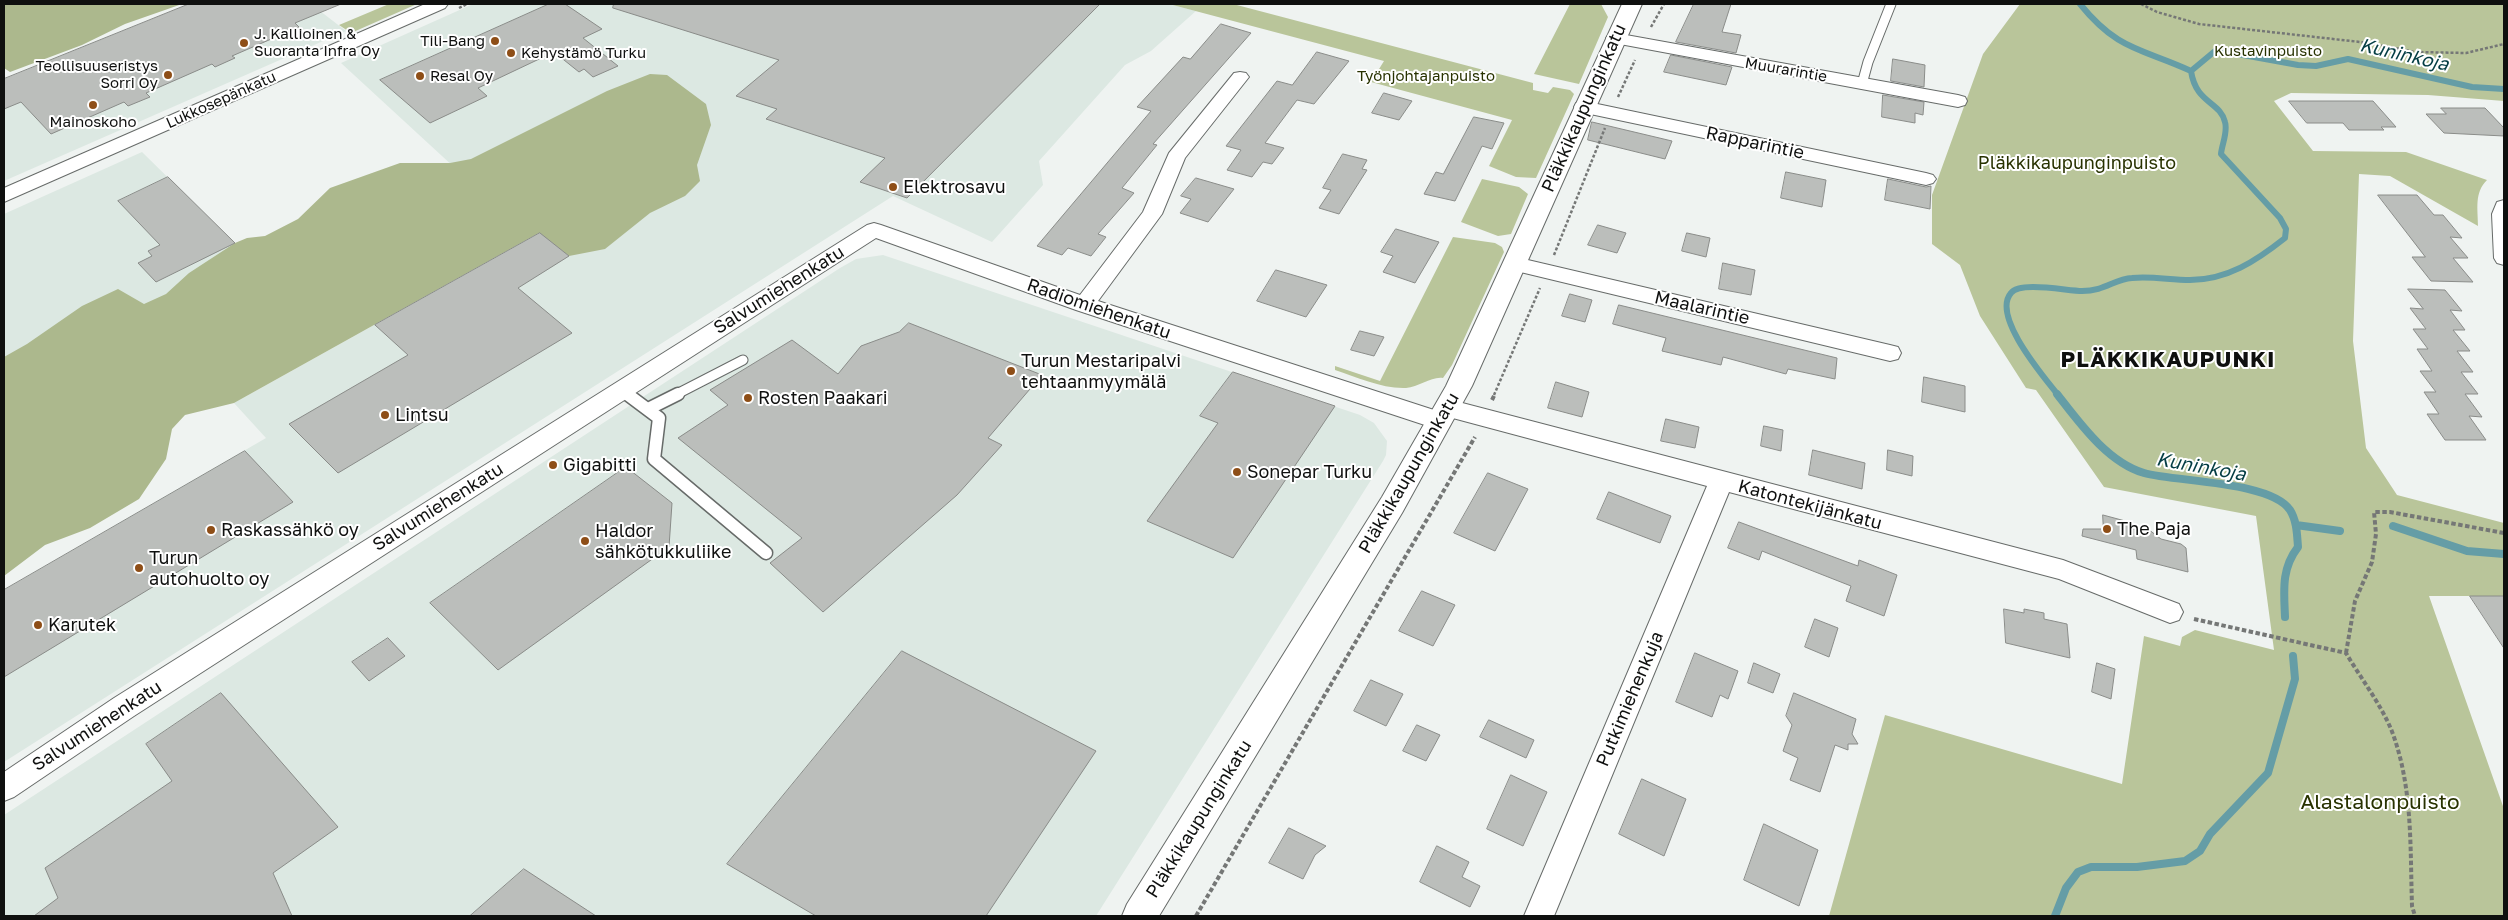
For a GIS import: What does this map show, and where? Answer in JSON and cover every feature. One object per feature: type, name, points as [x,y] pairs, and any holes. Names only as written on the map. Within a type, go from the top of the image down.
[{"type":"street","name":"Lukkosepänkatu","points":[[4,196],[439,4]]},
{"type":"street","name":"Pläkkikaupunginkatu","points":[[1139,916],[1387,513],[1460,386],[1583,107],[1632,4]]},
{"type":"street","name":"Muurarintie","points":[[1615,38],[1958,101]]},
{"type":"street","points":[[1084,304],[1152,214],[1176,157],[1240,77]]},
{"type":"street","name":"Rapparintie","points":[[1583,107],[1926,179]]},
{"type":"street","points":[[2504,207],[2502,214],[2504,258]]},
{"type":"street","name":"Radiomiehenkatu","points":[[874,230],[1084,304],[1443,414]]},
{"type":"street","name":"Salvumiehenkatu","points":[[4,788],[124,707],[874,230]]},
{"type":"street","name":"Maalarintie","points":[[1515,264],[1890,352]]},
{"type":"street","name":"Katontekijänkatu","points":[[1443,414],[1721,482],[2063,570],[2170,612]]},
{"type":"street","name":"Putkimiehenkuja","points":[[1539,916],[1721,482]]},
{"type":"lane","points":[[1862,84],[1868,62],[1891,4]]},
{"type":"lane","points":[[648,410],[743,360]]},
{"type":"lane","points":[[622,390],[659,418],[654,459],[766,553]]},
{"type":"path","points":[[2141,4],[2157,12],[2198,24],[2369,43],[2415,52],[2466,53],[2504,44]]},
{"type":"path","points":[[2415,916],[2412,897],[2410,804],[2404,768],[2390,728],[2346,653],[2355,601],[2372,562],[2376,534],[2374,512],[2390,512],[2504,533]]},
{"type":"path","points":[[2170,612],[2346,653]]},
{"type":"shaded area","points":[[189,4],[311,4],[346,31],[4,181],[4,79]]},
{"type":"shaded area","points":[[473,4],[1169,4],[1196,11],[1151,51],[1125,65],[1039,161],[1043,185],[992,242],[893,196],[4,762],[4,590],[266,438],[234,403],[539,233],[455,168],[341,63]]},
{"type":"shaded area","points":[[142,152],[258,266],[4,400],[4,214]]},
{"type":"shaded area","points":[[883,255],[1360,415],[1374,423],[1387,441],[1386,455],[1383,461],[1096,916],[4,916],[4,815],[840,268],[856,259]]},
{"type":"green space","points":[[4,4],[182,4],[125,24],[82,45],[10,72],[4,68]]},
{"type":"green space","points":[[389,4],[417,4],[351,33],[339,25]]},
{"type":"green space","name":"Työnjohtajanpuisto","points":[[1169,4],[1233,4],[1533,83],[1533,90],[1548,93],[1553,87],[1570,90],[1574,94],[1536,178],[1516,177],[1489,166],[1512,120],[1371,82],[1384,61]]},
{"type":"green space","points":[[1570,4],[1601,4],[1608,17],[1579,84],[1534,74]]},
{"type":"green space","points":[[2020,4],[2504,5],[2504,101],[2428,95],[2291,93],[2274,101],[2313,151],[2406,152],[2487,180],[2478,196],[2478,226],[2390,176],[2359,174],[2353,341],[2366,448],[2397,495],[2504,523],[2504,596],[2429,596],[2504,809],[2504,916],[1829,916],[1885,715],[2122,784],[2144,636],[2180,646],[2182,637],[2195,630],[2274,650],[2256,516],[2104,487],[2036,390],[2026,388],[1980,316],[1960,265],[1932,244],[1932,195],[1983,54]]},
{"type":"green space","points":[[650,74],[667,75],[706,104],[711,125],[697,165],[700,181],[685,196],[650,213],[605,249],[569,256],[539,233],[234,403],[185,415],[172,429],[166,459],[139,499],[90,528],[45,545],[4,576],[4,357],[27,344],[82,306],[118,289],[144,304],[166,294],[189,273],[235,243],[247,238],[265,236],[298,219],[330,188],[400,163],[450,163],[471,159],[607,91]]},
{"type":"green space","points":[[1482,179],[1519,187],[1528,194],[1511,234],[1498,236],[1461,222]]},
{"type":"green space","points":[[1453,237],[1495,243],[1502,247],[1504,252],[1452,365],[1443,378],[1411,387],[1397,388],[1370,382],[1335,370],[1335,366],[1380,381]]},
{"type":"building","points":[[189,4],[341,4],[295,23],[299,27],[232,56],[235,58],[215,67],[212,64],[146,93],[150,97],[128,106],[124,102],[51,134],[21,102],[4,109],[4,79]]},
{"type":"building","points":[[549,4],[565,4],[602,29],[583,38],[618,66],[593,77],[584,69],[579,72],[554,52],[478,88],[487,96],[430,123],[380,80]]},
{"type":"building","points":[[614,4],[1100,4],[907,198],[860,182],[885,158],[766,119],[777,109],[736,96],[779,60],[613,8]]},
{"type":"building","points":[[1694,4],[1731,4],[1722,32],[1741,35],[1736,53],[1676,42]]},
{"type":"building","points":[[1221,24],[1251,33],[1153,144],[1157,145],[1122,188],[1134,193],[1098,234],[1106,237],[1091,256],[1068,248],[1062,255],[1037,246],[1151,111],[1137,107],[1183,57],[1190,59]]},
{"type":"building","points":[[1317,52],[1349,61],[1314,104],[1297,100],[1265,143],[1284,148],[1272,164],[1263,162],[1252,177],[1227,170],[1241,150],[1226,146],[1277,81],[1292,85]]},
{"type":"building","points":[[1671,55],[1732,67],[1726,85],[1664,72]]},
{"type":"building","points":[[1893,59],[1925,65],[1924,87],[1891,81]]},
{"type":"building","points":[[1384,93],[1412,101],[1399,120],[1372,113]]},
{"type":"building","points":[[1883,95],[1924,102],[1923,115],[1915,113],[1915,123],[1882,117]]},
{"type":"building","points":[[2289,101],[2373,101],[2396,127],[2381,127],[2384,130],[2349,130],[2343,123],[2307,123]]},
{"type":"building","points":[[2441,108],[2485,108],[2504,128],[2504,136],[2444,133],[2426,114],[2446,114]]},
{"type":"building","points":[[1474,117],[1504,123],[1492,149],[1482,146],[1455,201],[1424,194],[1436,172],[1443,174]]},
{"type":"building","points":[[1592,122],[1672,141],[1665,159],[1588,140]]},
{"type":"building","points":[[1343,154],[1367,160],[1362,169],[1367,170],[1339,214],[1319,208],[1331,190],[1323,188]]},
{"type":"building","points":[[1786,172],[1826,180],[1822,207],[1781,198]]},
{"type":"building","points":[[168,177],[235,243],[156,282],[138,263],[152,256],[148,251],[160,245],[118,201]]},
{"type":"building","points":[[1196,178],[1234,189],[1208,222],[1180,213],[1191,199],[1181,196]]},
{"type":"building","points":[[1888,179],[1926,187],[1931,186],[1930,209],[1885,200]]},
{"type":"building","points":[[2378,195],[2417,195],[2434,215],[2443,215],[2462,238],[2450,237],[2468,258],[2453,258],[2473,282],[2431,281],[2412,257],[2425,257]]},
{"type":"building","points":[[1598,225],[1626,233],[1617,253],[1588,245]]},
{"type":"building","points":[[1396,229],[1439,242],[1415,283],[1383,272],[1393,256],[1381,252]]},
{"type":"building","points":[[540,233],[569,256],[518,288],[572,333],[338,473],[289,424],[408,355],[375,325]]},
{"type":"building","points":[[1687,233],[1710,238],[1706,257],[1682,251]]},
{"type":"building","points":[[1723,263],[1755,270],[1751,295],[1719,289]]},
{"type":"building","points":[[1276,270],[1327,285],[1306,317],[1257,301]]},
{"type":"building","points":[[2408,289],[2445,290],[2462,311],[2450,310],[2465,330],[2453,330],[2470,351],[2457,351],[2473,372],[2461,372],[2478,394],[2465,394],[2482,417],[2469,416],[2486,440],[2445,440],[2427,414],[2439,414],[2424,392],[2436,392],[2420,371],[2432,371],[2417,349],[2428,349],[2413,329],[2426,329],[2410,308],[2423,309]]},
{"type":"building","points":[[1570,294],[1592,300],[1585,322],[1562,316]]},
{"type":"building","points":[[1619,305],[1837,358],[1835,379],[1788,369],[1786,374],[1723,357],[1721,365],[1662,351],[1666,338],[1613,324]]},
{"type":"building","points":[[909,323],[1042,375],[988,438],[1002,445],[957,495],[823,612],[770,563],[802,538],[678,438],[728,405],[710,390],[792,340],[838,374],[861,346],[899,332]]},
{"type":"building","points":[[1360,331],[1384,337],[1374,356],[1351,350]]},
{"type":"building","name":"Sonepar Turku","points":[[1233,372],[1335,406],[1233,558],[1147,521],[1218,423],[1200,416]]},
{"type":"building","points":[[1924,377],[1965,386],[1965,412],[1922,402]]},
{"type":"building","points":[[1556,382],[1589,392],[1582,417],[1548,408]]},
{"type":"building","points":[[1666,419],[1699,427],[1695,448],[1661,441]]},
{"type":"building","points":[[1764,426],[1783,430],[1781,451],[1761,446]]},
{"type":"building","points":[[1813,450],[1865,463],[1862,489],[1809,475]]},
{"type":"building","points":[[1888,450],[1913,456],[1912,476],[1887,470]]},
{"type":"building","points":[[245,451],[293,502],[4,677],[4,590]]},
{"type":"building","points":[[626,467],[672,503],[669,547],[498,670],[430,603]]},
{"type":"building","points":[[1488,473],[1528,489],[1495,551],[1454,533]]},
{"type":"building","points":[[1609,492],[1671,516],[1660,543],[1597,519]]},
{"type":"building","points":[[2103,515],[2129,522],[2130,529],[2148,529],[2161,539],[2181,544],[2186,548],[2188,572],[2137,559],[2136,550],[2082,536],[2083,529],[2103,529]]},
{"type":"building","points":[[1739,522],[1858,566],[1859,560],[1897,575],[1884,616],[1846,601],[1851,586],[1762,551],[1759,560],[1728,548]]},
{"type":"building","points":[[1422,591],[1455,605],[1433,646],[1399,631]]},
{"type":"building","points":[[2470,596],[2504,596],[2504,648]]},
{"type":"building","points":[[2004,609],[2024,613],[2024,609],[2044,613],[2044,619],[2067,624],[2070,658],[2006,643]]},
{"type":"building","points":[[1815,619],[1838,628],[1829,657],[1805,647]]},
{"type":"building","points":[[388,638],[405,656],[369,681],[352,662]]},
{"type":"building","points":[[902,651],[1096,751],[986,916],[816,916],[727,864]]},
{"type":"building","points":[[1695,653],[1738,671],[1728,699],[1720,695],[1712,717],[1676,702]]},
{"type":"building","points":[[1754,663],[1780,674],[1773,693],[1748,683]]},
{"type":"building","points":[[2097,663],[2115,669],[2111,699],[2092,692]]},
{"type":"building","points":[[1371,680],[1403,694],[1386,726],[1354,711]]},
{"type":"building","points":[[221,693],[338,827],[273,873],[292,916],[34,916],[58,898],[45,868],[172,781],[146,744]]},
{"type":"building","points":[[1794,693],[1856,719],[1852,734],[1858,744],[1848,744],[1848,750],[1835,745],[1820,792],[1790,780],[1798,758],[1783,751],[1792,725],[1786,716]]},
{"type":"building","points":[[1489,720],[1534,740],[1526,758],[1480,737]]},
{"type":"building","points":[[1417,725],[1440,735],[1426,761],[1403,751]]},
{"type":"building","points":[[1511,775],[1547,792],[1523,846],[1487,829]]},
{"type":"building","points":[[1642,779],[1686,799],[1664,856],[1619,834]]},
{"type":"building","points":[[1764,824],[1818,850],[1799,906],[1744,880]]},
{"type":"building","points":[[1289,828],[1326,846],[1315,855],[1303,879],[1269,863]]},
{"type":"building","points":[[1437,846],[1469,862],[1462,877],[1480,886],[1470,907],[1420,882]]},
{"type":"building","points":[[524,869],[596,916],[470,916]]},
{"type":"waterway","points":[[2080,4],[2106,31],[2119,40],[2191,71]]},
{"type":"waterway","name":"Kuninkoja","points":[[2191,71],[2215,51],[2221,51],[2298,65],[2316,66],[2348,59],[2472,87],[2504,89]]},
{"type":"waterway","name":"Kuninkoja","points":[[2058,395],[2032,361],[2013,331],[2008,316],[2007,303],[2011,293],[2016,289],[2033,287],[2082,291],[2097,289],[2120,280],[2132,278],[2147,277],[2190,280],[2216,277],[2240,268],[2285,238],[2286,229],[2280,218],[2221,154],[2225,122],[2218,110],[2198,90],[2191,71]]},
{"type":"waterway","name":"Kuninkoja","points":[[2057,394],[2095,440],[2106,451],[2131,468],[2159,476],[2244,488],[2264,493],[2280,500],[2292,514],[2297,533],[2298,547],[2286,572],[2284,589],[2285,617]]},
{"type":"waterway","points":[[2296,525],[2340,531]]},
{"type":"waterway","points":[[2393,526],[2467,551],[2504,554]]},
{"type":"waterway","name":"Kuninkoja","points":[[2055,916],[2066,888],[2078,872],[2091,867],[2137,867],[2185,861],[2200,851],[2210,834],[2268,773],[2295,679],[2293,656]]},
{"type":"place","name":"Tili-Bang","points":[[495,41]]},
{"type":"place","name":"J. Kallioinen & Suoranta Infra Oy","points":[[244,43]]},
{"type":"place","name":"Kehystämö Turku","points":[[511,53]]},
{"type":"place","name":"Teollisuuseristys Sorri Oy","points":[[168,75]]},
{"type":"place","name":"Resal Oy","points":[[420,76]]},
{"type":"place","name":"Mainoskoho","points":[[93,105]]},
{"type":"place","name":"Elektrosavu","points":[[893,187]]},
{"type":"place","name":"Turun Mestaripalvi tehtaanmyymälä","points":[[1011,371]]},
{"type":"place","name":"Rosten Paakari","points":[[748,398]]},
{"type":"place","name":"Lintsu","points":[[385,415]]},
{"type":"place","name":"Gigabitti","points":[[553,465]]},
{"type":"place","name":"Sonepar Turku","points":[[1237,472]]},
{"type":"place","name":"The Paja","points":[[2107,529]]},
{"type":"place","name":"Raskassähkö oy","points":[[211,530]]},
{"type":"place","name":"Haldor sähkötukkuliike","points":[[585,541]]},
{"type":"place","name":"Turun autohuolto oy","points":[[139,568]]},
{"type":"place","name":"Karutek","points":[[38,625]]},
{"type":"district","name":"PLÄKKIKAUPUNKI","points":[[2168,360]]},
{"type":"park label","name":"Kustavinpuisto","points":[[2268,51]]},
{"type":"park label","name":"Pläkkikaupunginpuisto","points":[[2077,163]]},
{"type":"park label","name":"Alastalonpuisto","points":[[2380,802]]}]
